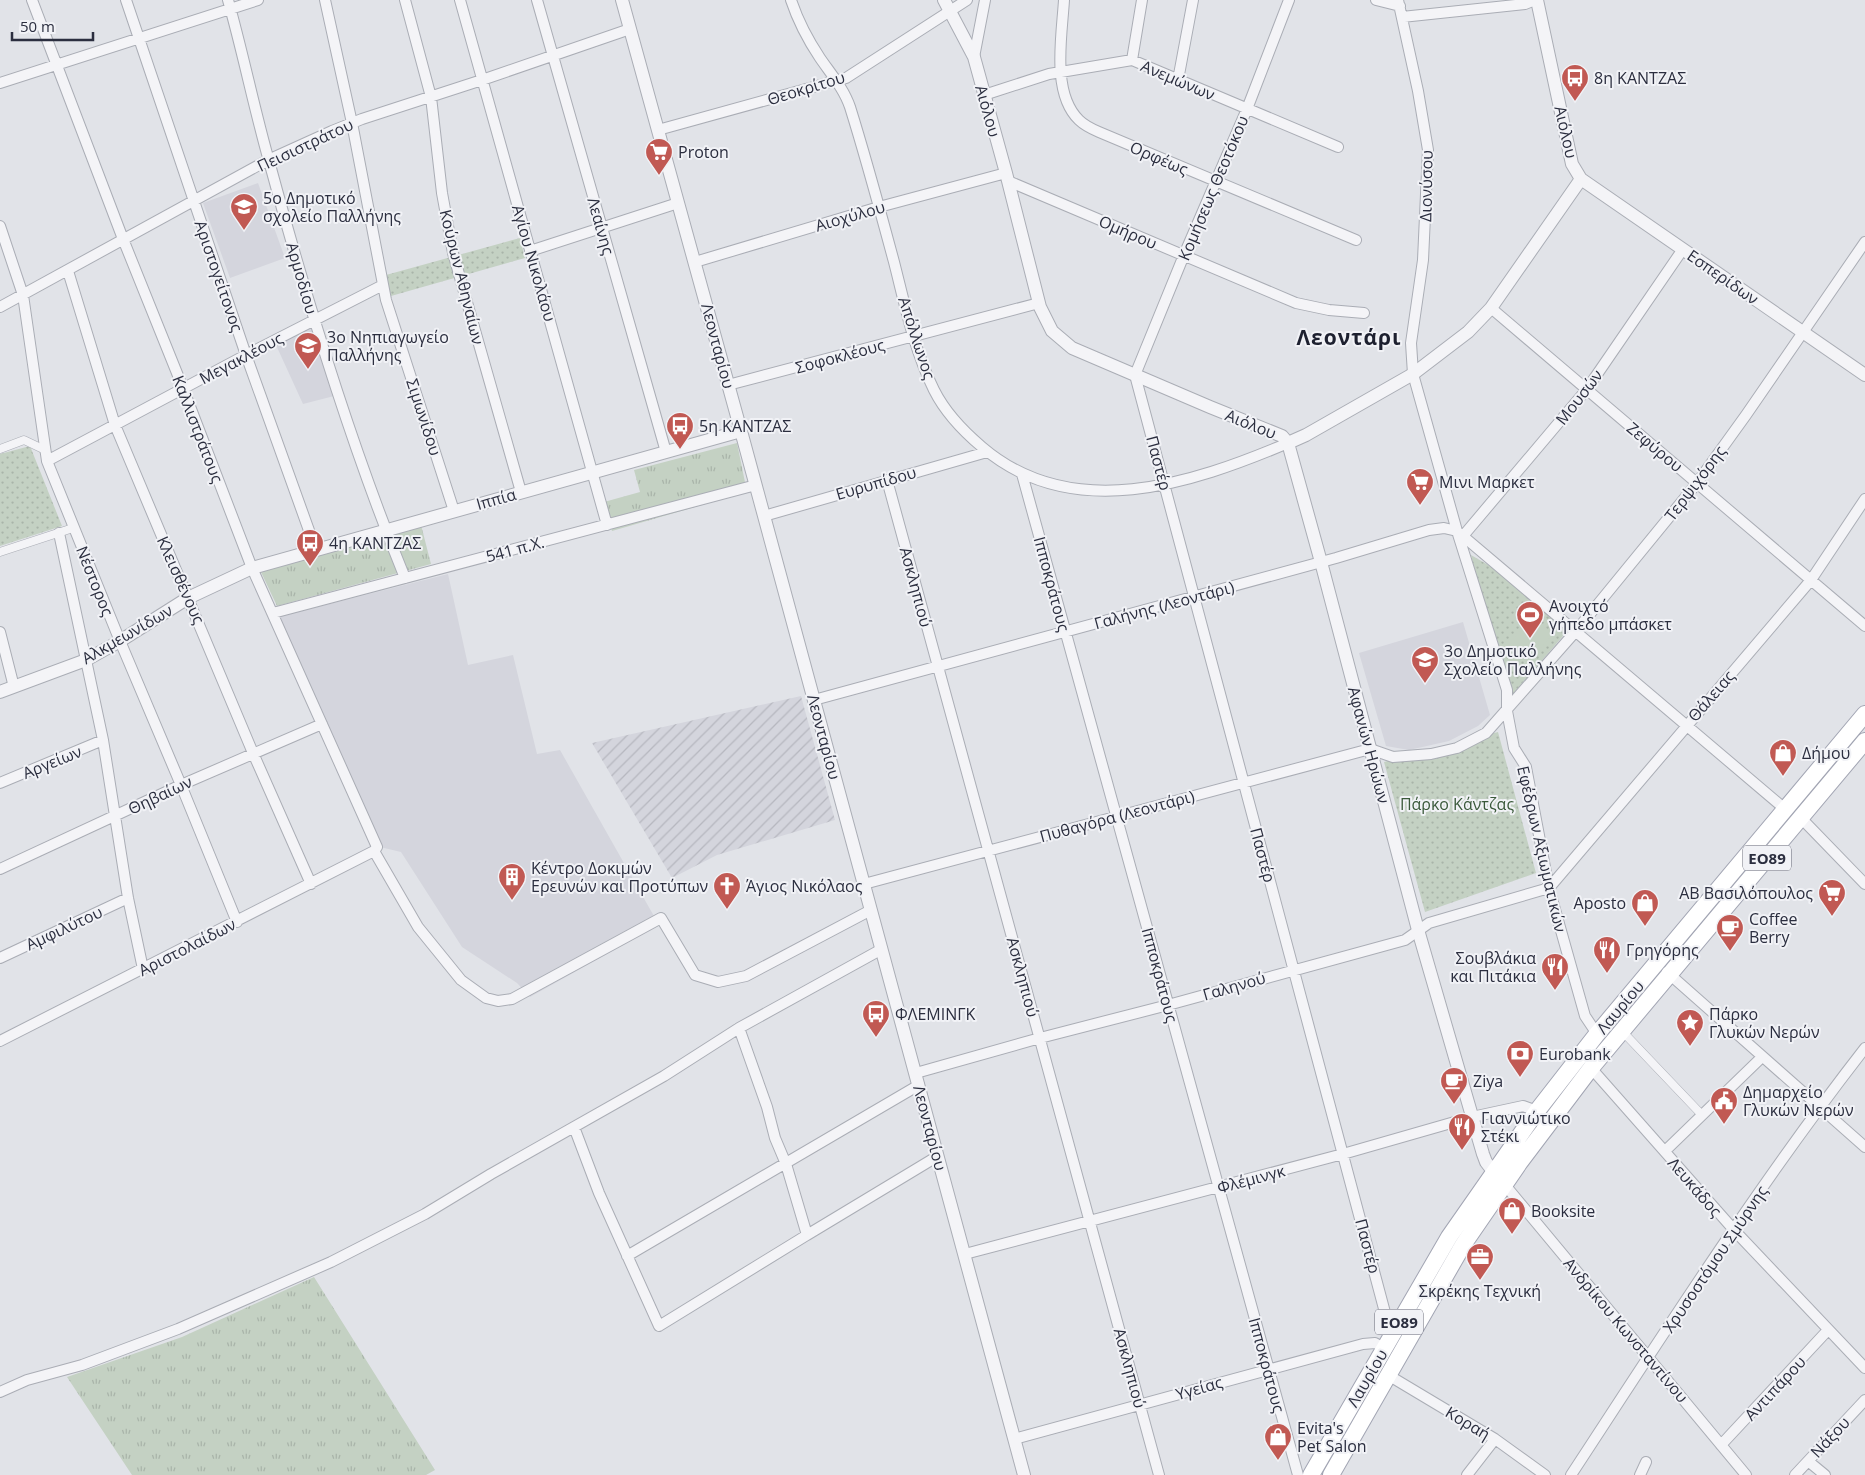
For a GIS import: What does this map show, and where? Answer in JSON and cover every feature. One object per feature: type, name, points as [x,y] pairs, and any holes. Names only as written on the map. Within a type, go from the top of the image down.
[{"type":"main road","name":"Λαυρίου","points":[[1311,1475],[1449,1237],[1537,1111],[1597,1034],[1865,714]]},
{"type":"main road","name":"Λαυρίου","points":[[1330,1475],[1464,1245],[1551,1120],[1591,1068],[1865,740]]},
{"type":"street","name":"Καλλιστράτους","points":[[32,0],[122,239],[183,388],[252,568],[377,847],[374,851]]},
{"type":"street","name":"Αριστογείτονος","points":[[126,0],[246,355],[316,550]]},
{"type":"street","points":[[0,83],[139,38],[229,5],[258,0]]},
{"type":"street","name":"Σιμωνίδου","points":[[325,0],[352,122],[383,285],[454,511]]},
{"type":"street","name":"Κούρων Αθηναίων","points":[[405,0],[431,97],[442,193],[453,254],[521,492]]},
{"type":"street","name":"Αγίου Νικολάου","points":[[460,0],[607,525]]},
{"type":"street","name":"Λεαίνης","points":[[537,0],[666,452]]},
{"type":"street","name":"Λεονταρίου","points":[[622,0],[756,485],[1024,1475]]},
{"type":"street","name":"Απόλλωνος","points":[[791,0],[813,47],[850,106],[913,337],[928,378],[943,405],[967,434],[987,452],[1022,474],[1054,485],[1082,489],[1122,490],[1164,485],[1224,468],[1288,443]]},
{"type":"street","name":"Θεοκρίτου","points":[[658,130],[836,81],[855,73],[947,6],[966,0]]},
{"type":"street","points":[[974,58],[985,0]]},
{"type":"street","name":"Ορφέως","points":[[1064,0],[1060,72],[1070,108],[1080,121],[1088,127],[1356,240]]},
{"type":"street","points":[[1132,60],[1142,0]]},
{"type":"street","points":[[1178,80],[1192,0]]},
{"type":"street","name":"Κομήσεως Θεοτόκου","points":[[1135,375],[1215,181],[1247,109],[1288,0]]},
{"type":"street","points":[[1376,0],[1400,8],[1525,4],[1536,0]]},
{"type":"street","name":"Αιόλου","points":[[947,6],[974,58],[1039,303],[1048,324],[1065,343],[1135,375],[1282,436],[1288,443],[1306,435],[1413,374],[1468,332],[1491,308],[1581,179],[1572,164],[1536,0]]},
{"type":"street","name":"Αρμοδίου","points":[[229,5],[268,160],[314,320],[386,530],[405,578]]},
{"type":"street","name":"Διονύσου","points":[[1400,8],[1428,150],[1423,260],[1411,343],[1413,374]]},
{"type":"street","name":"Πεισιστράτου","points":[[0,307],[268,160],[352,122],[630,29]]},
{"type":"street","name":"Ανεμώνων","points":[[984,95],[1049,74],[1132,60],[1338,147]]},
{"type":"street","name":"Αιοχύλου","points":[[694,262],[879,207],[1007,177]]},
{"type":"street","name":"Ομήρου","points":[[1007,177],[1184,255],[1304,305],[1329,310],[1364,313]]},
{"type":"street","name":"Εσπερίδων","points":[[1581,179],[1865,375]]},
{"type":"street","points":[[530,251],[678,203]]},
{"type":"street","name":"Νέστορος","points":[[0,226],[22,295],[46,455],[73,528],[237,922]]},
{"type":"street","name":"Τερψιχόρης","points":[[1370,749],[1394,756],[1431,754],[1458,748],[1486,733],[1576,632],[1697,483],[1865,242]]},
{"type":"street","name":"Μουσών","points":[[1460,533],[1587,389],[1683,250]]},
{"type":"street","name":"Κλεισθένους","points":[[68,271],[115,425],[310,884]]},
{"type":"street","name":"Μεγακλέους","points":[[46,455],[115,425],[383,285]]},
{"type":"street","name":"Σοφοκλέους","points":[[728,385],[1039,303]]},
{"type":"street","name":"Ζεφύρου","points":[[1491,308],[1865,626]]},
{"type":"street","name":"Εφέδρων Αξιωματικών","points":[[1413,374],[1508,690],[1507,711],[1514,748],[1526,767],[1548,888],[1585,1016],[1597,1034]]},
{"type":"street","name":"Παστέρ","points":[[1135,375],[1343,1154],[1388,1341]]},
{"type":"street","name":"Ιππία","points":[[252,568],[741,431]]},
{"type":"street","points":[[0,449],[24,440],[46,455]]},
{"type":"street","name":"Αφανών Ηρώων","points":[[1288,443],[1418,930],[1472,1117],[1486,1162],[1505,1185]]},
{"type":"street","name":"Ευρυπίδου","points":[[764,516],[987,452]]},
{"type":"street","name":"Ιπποκράτους","points":[[1022,474],[1298,1475]]},
{"type":"street","name":"Ασκληπιού","points":[[887,480],[1160,1475]]},
{"type":"street","name":"541 π.Χ.","points":[[273,613],[756,485]]},
{"type":"street","name":"Θάλειας","points":[[1548,888],[1811,580],[1865,500]]},
{"type":"street","points":[[0,552],[73,528]]},
{"type":"street","name":"Γαλήνης (Λεοντάρι)","points":[[814,700],[1321,562],[1429,530],[1444,528],[1460,533]]},
{"type":"street","name":"Νέστορος","points":[[59,533],[103,740],[128,898],[143,970]]},
{"type":"street","points":[[1460,533],[1785,809]]},
{"type":"street","name":"Αλκμεωνίδων","points":[[0,692],[86,660],[188,598],[252,568]]},
{"type":"street","points":[[0,632],[14,687]]},
{"type":"street","name":"Θηβαίων","points":[[0,869],[181,784],[322,724]]},
{"type":"street","name":"Αργείων","points":[[0,783],[103,740]]},
{"type":"street","name":"Πυθαγόρα (Λεοντάρι)","points":[[864,884],[1370,749]]},
{"type":"street","points":[[1801,818],[1865,884]]},
{"type":"street","points":[[374,851],[407,912],[430,944],[470,988],[486,998],[498,1001],[512,999],[661,918],[695,975],[718,982],[746,976],[871,910]]},
{"type":"street","name":"Αριστολαίδων","points":[[0,1041],[374,851]]},
{"type":"street","name":"Γαληνού","points":[[627,1256],[786,1164],[917,1079],[1040,1038],[1405,940],[1429,924],[1548,888]]},
{"type":"street","name":"Αμφιλύτου","points":[[0,958],[128,898]]},
{"type":"street","points":[[0,1392],[27,1380],[82,1365],[178,1328],[331,1262],[425,1214],[664,1076],[740,1028],[882,949]]},
{"type":"street","points":[[1657,964],[1819,1108],[1865,1146]]},
{"type":"street","points":[[740,1028],[767,1107],[775,1138],[786,1164],[807,1235]]},
{"type":"street","points":[[1622,1031],[1702,1115]]},
{"type":"street","name":"Χρυσοστόμου Σμύρνης","points":[[1571,1475],[1734,1230],[1819,1108],[1865,1048]]},
{"type":"street","points":[[1665,1151],[1762,1057]]},
{"type":"street","name":"Λευκάδος","points":[[1591,1068],[1734,1230],[1865,1368]]},
{"type":"street","name":"Φλέμινγκ","points":[[964,1254],[1343,1154],[1472,1117],[1523,1106],[1537,1111]]},
{"type":"street","points":[[574,1127],[599,1193],[659,1326],[938,1156]]},
{"type":"street","name":"Ανδρίκου Κωνσταντίνου","points":[[1505,1185],[1746,1475]]},
{"type":"street","name":"Αντιπάρου","points":[[1721,1445],[1828,1330]]},
{"type":"street","name":"Υγείας","points":[[1014,1439],[1268,1369],[1370,1343],[1388,1341]]},
{"type":"street","name":"Κοραή","points":[[1388,1375],[1495,1439],[1545,1475]]},
{"type":"street","name":"Νάξου","points":[[1795,1475],[1865,1400]]},
{"type":"street","points":[[1467,1475],[1495,1439]]},
{"type":"street","points":[[1808,1461],[1825,1475]]},
{"type":"street","points":[[1640,1475],[1646,1462]]},
{"type":"shaded area","name":"5o Δημοτικό σχολείο Παλλήνης","points":[[258,183],[285,258],[230,278],[203,203]]},
{"type":"shaded area","name":"3ο Νηπιαγωγείο Παλλήνης","points":[[311,324],[338,395],[303,404],[276,345]]},
{"type":"shaded area","points":[[448,574],[468,665],[513,655],[537,754],[560,750],[659,925],[530,997],[517,983],[462,947],[401,852],[380,847],[278,617]]},
{"type":"shaded area","name":"3ο Δημοτικό Σχολείο Παλλήνης","points":[[1463,622],[1490,715],[1478,726],[1449,741],[1409,750],[1386,746],[1359,653]]},
{"type":"shaded area","points":[[801,696],[835,820],[717,855],[672,878],[592,743]]},
{"type":"green space","points":[[520,238],[525,258],[391,296],[386,275]]},
{"type":"green space","points":[[737,443],[747,492],[612,531],[604,502],[640,492],[634,470]]},
{"type":"green space","points":[[30,446],[62,526],[0,546],[0,454]]},
{"type":"green space","points":[[421,525],[431,564],[277,606],[261,572]]},
{"type":"green space","points":[[1471,555],[1502,573],[1569,629],[1506,702]]},
{"type":"green space","name":"Ανοιχτό γήπεδο μπάσκετ","points":[[1531,616],[1553,634],[1529,661],[1509,644]]},
{"type":"green space","name":"Πάρκο Κάντζας","points":[[1498,732],[1536,873],[1425,912],[1384,762]]},
{"type":"green space","points":[[314,1277],[435,1470],[426,1475],[132,1475],[67,1377],[182,1337]]},
{"type":"place","name":"8η ΚΑΝΤΖΑΣ","points":[[1575,102]]},
{"type":"place","name":"Proton","points":[[659,176]]},
{"type":"place","name":"5o Δημοτικό σχολείο Παλλήνης","points":[[244,231]]},
{"type":"place","name":"3ο Νηπιαγωγείο Παλλήνης","points":[[308,370]]},
{"type":"place","name":"5η ΚΑΝΤΖΑΣ","points":[[680,450]]},
{"type":"place","name":"Μινι Μαρκετ","points":[[1420,506]]},
{"type":"place","name":"4η ΚΑΝΤΖΑΣ","points":[[310,567]]},
{"type":"place","name":"Ανοιχτό γήπεδο μπάσκετ","points":[[1530,639]]},
{"type":"place","name":"3ο Δημοτικό Σχολείο Παλλήνης","points":[[1425,684]]},
{"type":"place","name":"Δήμου","points":[[1783,777]]},
{"type":"place","name":"Κέντρο Δοκιμών Ερευνών και Προτύπων","points":[[512,901]]},
{"type":"place","name":"Άγιος Νικόλαος","points":[[727,910]]},
{"type":"place","name":"ΑΒ Βασιλόπουλος","points":[[1832,917]]},
{"type":"place","name":"Aposto","points":[[1645,927]]},
{"type":"place","name":"Coffee Berry","points":[[1730,952]]},
{"type":"place","name":"Γρηγόρης","points":[[1607,974]]},
{"type":"place","name":"Σουβλάκια και Πιτάκια","points":[[1555,991]]},
{"type":"place","name":"ΦΛΕΜΙΝΓΚ","points":[[876,1038]]},
{"type":"place","name":"Πάρκο Γλυκών Νερών","points":[[1690,1047]]},
{"type":"place","name":"Eurobank","points":[[1520,1078]]},
{"type":"place","name":"Ziya","points":[[1454,1105]]},
{"type":"place","name":"Δημαρχείο Γλυκών Νερών","points":[[1724,1125]]},
{"type":"place","name":"Γιαννιώτικο Στέκι","points":[[1462,1151]]},
{"type":"place","name":"Booksite","points":[[1512,1235]]},
{"type":"place","name":"Σκρέκης Τεχνική","points":[[1480,1281]]},
{"type":"place","name":"Evita's Pet Salon","points":[[1278,1461]]},
{"type":"district","name":"Λεοντάρι","points":[[1349,337]]}]
